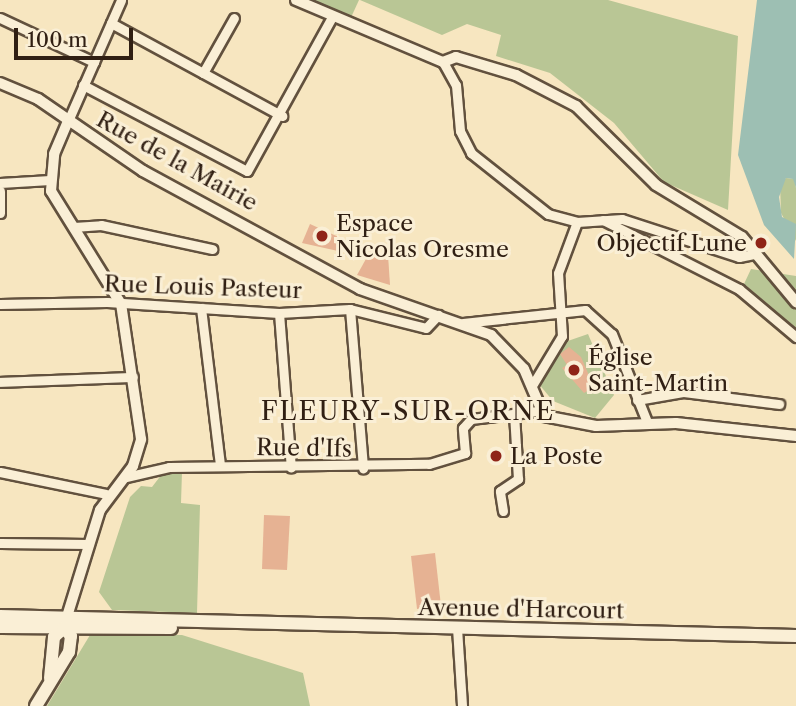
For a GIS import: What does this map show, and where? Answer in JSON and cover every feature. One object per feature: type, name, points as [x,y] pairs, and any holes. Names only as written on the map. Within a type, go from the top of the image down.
[{"type":"main road","name":"Avenue d'Harcourt","points":[[0,616],[65,624],[246,624],[796,636]]},
{"type":"main road","points":[[0,627],[65,624]]},
{"type":"main road","points":[[36,706],[50,680],[54,638],[65,624]]},
{"type":"street","points":[[65,624],[88,544],[106,494],[126,477],[141,443],[121,304],[74,227],[50,180],[68,121],[121,0]]},
{"type":"street","points":[[296,0],[443,62],[456,85],[462,137],[477,162],[548,214],[578,222],[622,219],[739,257],[754,254]]},
{"type":"street","points":[[83,85],[243,171],[253,169],[332,17]]},
{"type":"street","points":[[0,18],[94,62]]},
{"type":"street","points":[[203,73],[234,18]]},
{"type":"street","points":[[111,23],[282,116]]},
{"type":"street","points":[[443,62],[456,57],[516,75],[576,106],[656,185],[732,229],[796,302]]},
{"type":"street","name":"Rue de la Mairie","points":[[0,83],[68,121],[144,171],[370,293],[463,323],[505,345],[533,384]]},
{"type":"street","points":[[0,183],[50,180]]},
{"type":"street","points":[[0,191],[0,213]]},
{"type":"street","points":[[603,220],[739,289],[796,337]]},
{"type":"street","points":[[538,411],[533,384],[562,336],[562,253],[578,222]]},
{"type":"street","points":[[74,227],[101,225],[212,248]]},
{"type":"street","name":"Rue Louis Pasteur","points":[[0,304],[121,304],[279,313],[350,309],[426,328],[438,315]]},
{"type":"street","points":[[201,308],[220,466]]},
{"type":"street","points":[[463,323],[561,308],[603,320],[647,422]]},
{"type":"street","points":[[350,309],[363,468]]},
{"type":"street","points":[[279,313],[291,468]]},
{"type":"street","points":[[0,382],[133,377]]},
{"type":"street","points":[[637,400],[684,392],[779,404]]},
{"type":"street","points":[[503,511],[500,491],[518,479],[514,414],[538,411],[596,426],[647,422],[796,436]]},
{"type":"street","name":"Rue d'Ifs","points":[[126,477],[220,466],[363,468],[458,459],[471,419],[514,414]]},
{"type":"street","points":[[0,472],[106,494]]},
{"type":"street","points":[[0,543],[88,544]]},
{"type":"street","points":[[457,628],[462,706]]},
{"type":"green space","points":[[297,0],[359,0],[348,24]]},
{"type":"green space","points":[[360,0],[608,0],[738,36],[728,210],[664,182],[614,123],[550,73],[496,56],[501,35],[467,24],[442,35]]},
{"type":"green space","points":[[786,178],[794,179],[796,188],[796,241],[781,213],[780,185]]},
{"type":"green space","points":[[751,269],[796,276],[796,328],[744,284]]},
{"type":"green space","points":[[588,334],[614,395],[595,418],[553,401],[538,383],[562,343]]},
{"type":"green space","points":[[182,472],[181,503],[200,505],[197,613],[112,610],[99,592],[130,497],[141,486],[152,487],[162,474]]},
{"type":"green space","points":[[90,635],[182,635],[303,673],[310,706],[47,706]]},
{"type":"water","points":[[757,0],[796,0],[796,188],[793,179],[786,178],[779,197],[782,217],[796,224],[794,259],[764,225],[738,155]]},
{"type":"building","name":"Espace Nicolas Oresme","points":[[310,224],[343,239],[338,251],[302,243]]},
{"type":"building","points":[[371,250],[388,255],[390,285],[357,275]]},
{"type":"building","name":"Église Saint-Martin","points":[[569,347],[581,357],[594,387],[584,393],[562,368],[567,365],[560,354]]},
{"type":"building","points":[[264,515],[290,516],[287,570],[262,569]]},
{"type":"building","points":[[435,553],[441,606],[417,609],[411,556]]},
{"type":"place","name":"Espace Nicolas Oresme","points":[[322,236]]},
{"type":"place","name":"Objectif Lune","points":[[761,243]]},
{"type":"place","name":"Église Saint-Martin","points":[[574,370]]},
{"type":"place","name":"La Poste","points":[[496,456]]},
{"type":"district","name":"FLEURY-SUR-ORNE","points":[[408,412]]}]
